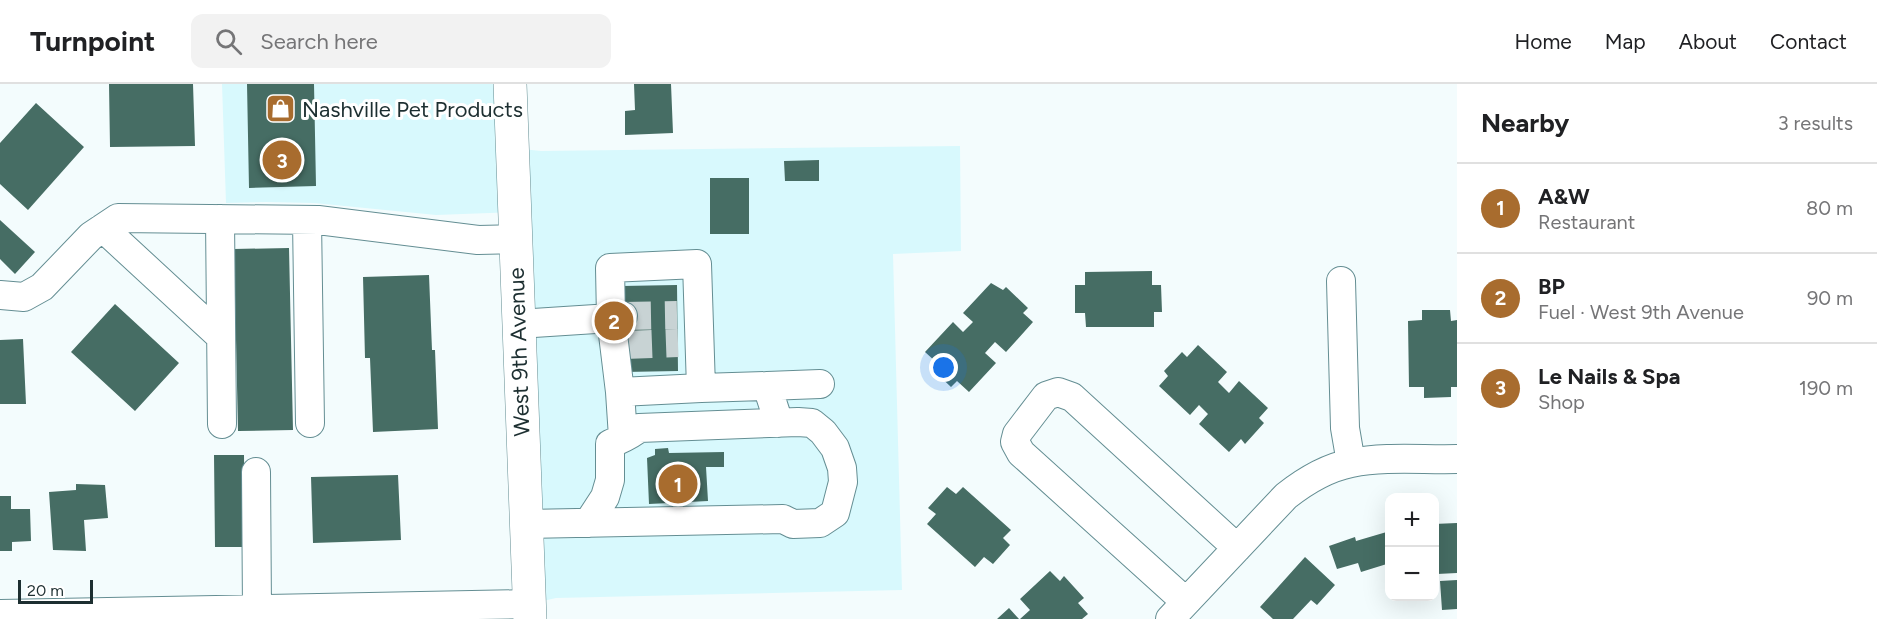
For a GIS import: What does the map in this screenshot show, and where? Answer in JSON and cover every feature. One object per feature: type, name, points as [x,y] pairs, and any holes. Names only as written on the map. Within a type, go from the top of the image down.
[{"type":"main road","name":"West 9th Avenue","points":[[510,84],[530,612]]},
{"type":"street","points":[[0,295],[24,297],[42,287],[91,236],[118,218],[318,220],[478,240],[515,239]]},
{"type":"street","points":[[220,219],[222,424]]},
{"type":"street","points":[[307,220],[310,423]]},
{"type":"street","points":[[103,228],[221,337]]},
{"type":"street","points":[[627,437],[620,392],[618,331],[610,268],[697,264],[688,315],[689,343],[701,388]]},
{"type":"street","points":[[1341,281],[1345,429],[1351,463]]},
{"type":"street","points":[[518,324],[618,331]]},
{"type":"street","points":[[620,392],[820,384]]},
{"type":"street","points":[[767,386],[778,423]]},
{"type":"street","points":[[1238,548],[1072,397],[1058,392],[1046,396],[1017,434],[1015,442],[1021,453],[1178,611],[1238,548],[1286,496],[1305,482],[1351,463],[1378,460],[1457,459]]},
{"type":"street","points":[[588,523],[605,497],[610,480],[610,444],[627,437],[639,428],[812,423],[823,432],[835,448],[842,468],[843,482],[835,513],[820,523],[793,524],[783,519]]},
{"type":"street","points":[[526,524],[630,524],[783,519],[812,508],[824,489],[826,473],[823,457],[809,439],[798,436],[639,442],[627,437]]},
{"type":"street","points":[[256,472],[257,610]]},
{"type":"street","points":[[0,614],[257,610],[530,612]]},
{"type":"shaded area","points":[[222,84],[510,84],[512,148],[541,151],[960,146],[961,251],[893,254],[902,590],[556,598],[530,604],[514,212],[436,215],[314,203],[226,203]]},
{"type":"building","points":[[109,84],[193,84],[195,146],[110,147]]},
{"type":"building","points":[[247,84],[314,84],[316,186],[249,188]]},
{"type":"building","points":[[634,84],[671,84],[673,133],[625,135],[625,111],[635,110]]},
{"type":"building","points":[[36,103],[84,147],[28,210],[0,184],[0,143]]},
{"type":"building","points":[[819,160],[819,181],[785,181],[784,161]]},
{"type":"building","points":[[710,178],[749,178],[749,234],[710,234]]},
{"type":"building","points":[[0,220],[35,252],[15,274],[0,259]]},
{"type":"building","points":[[289,248],[293,430],[238,431],[234,249]]},
{"type":"building","points":[[1152,271],[1152,285],[1161,285],[1162,312],[1154,312],[1154,327],[1086,327],[1085,313],[1075,313],[1075,285],[1085,285],[1085,272]]},
{"type":"building","points":[[429,275],[438,429],[373,432],[370,358],[365,358],[363,277]]},
{"type":"building","points":[[991,283],[1003,290],[1006,287],[1028,308],[1023,313],[1033,322],[1006,352],[995,342],[985,353],[996,363],[969,392],[957,381],[951,387],[930,367],[936,362],[925,352],[953,322],[963,332],[973,322],[963,313]]},
{"type":"building","points":[[677,285],[678,371],[624,372],[622,286]]},
{"type":"building","points":[[115,304],[179,363],[135,411],[71,352]]},
{"type":"building","points":[[1422,310],[1450,310],[1451,321],[1457,320],[1457,387],[1451,387],[1451,397],[1424,398],[1424,387],[1409,387],[1408,321],[1422,320]]},
{"type":"building","points":[[23,339],[26,404],[0,404],[0,340]]},
{"type":"building","points":[[1198,345],[1227,372],[1218,382],[1229,393],[1239,381],[1268,408],[1259,418],[1264,423],[1245,444],[1241,439],[1229,452],[1199,424],[1208,414],[1199,405],[1190,415],[1159,386],[1168,376],[1164,371],[1182,352],[1187,357]]},
{"type":"building","points":[[668,448],[669,453],[724,452],[724,467],[706,467],[708,501],[649,504],[647,458],[655,455],[655,449]]},
{"type":"building","points":[[214,455],[244,455],[245,547],[215,547]]},
{"type":"building","points":[[398,475],[401,540],[313,543],[311,477]]},
{"type":"building","points":[[76,484],[105,485],[108,518],[84,520],[86,551],[53,550],[49,492],[76,490]]},
{"type":"building","points":[[947,487],[956,494],[963,487],[1011,530],[1003,538],[1010,545],[993,564],[984,557],[975,567],[927,524],[936,514],[928,508]]},
{"type":"building","points":[[0,496],[11,496],[11,509],[30,509],[31,541],[12,542],[12,551],[0,551]]},
{"type":"building","points":[[1457,523],[1457,573],[1439,574],[1439,524]]},
{"type":"building","points":[[1385,532],[1385,565],[1361,572],[1358,563],[1337,569],[1329,546],[1355,537],[1356,541]]},
{"type":"building","points":[[1305,557],[1335,585],[1317,605],[1311,600],[1293,619],[1273,619],[1260,607]]},
{"type":"building","points":[[1050,571],[1060,581],[1064,576],[1084,598],[1078,603],[1088,614],[1082,619],[1020,619],[1030,610],[1020,599]]},
{"type":"building","points":[[1457,580],[1457,609],[1442,610],[1440,581]]},
{"type":"building","points":[[1009,608],[1019,619],[997,619]]},
{"type":"tunnel","points":[[623,316],[677,315]]},
{"type":"tunnel","points":[[624,345],[678,343]]},
{"type":"place","name":"Nashville Pet Products","points":[[281,109]]},
{"type":"place","name":"Le Nails & Spa","points":[[282,160]]},
{"type":"place","name":"BP","points":[[614,321]]},
{"type":"place","name":"A&W","points":[[678,484]]}]
